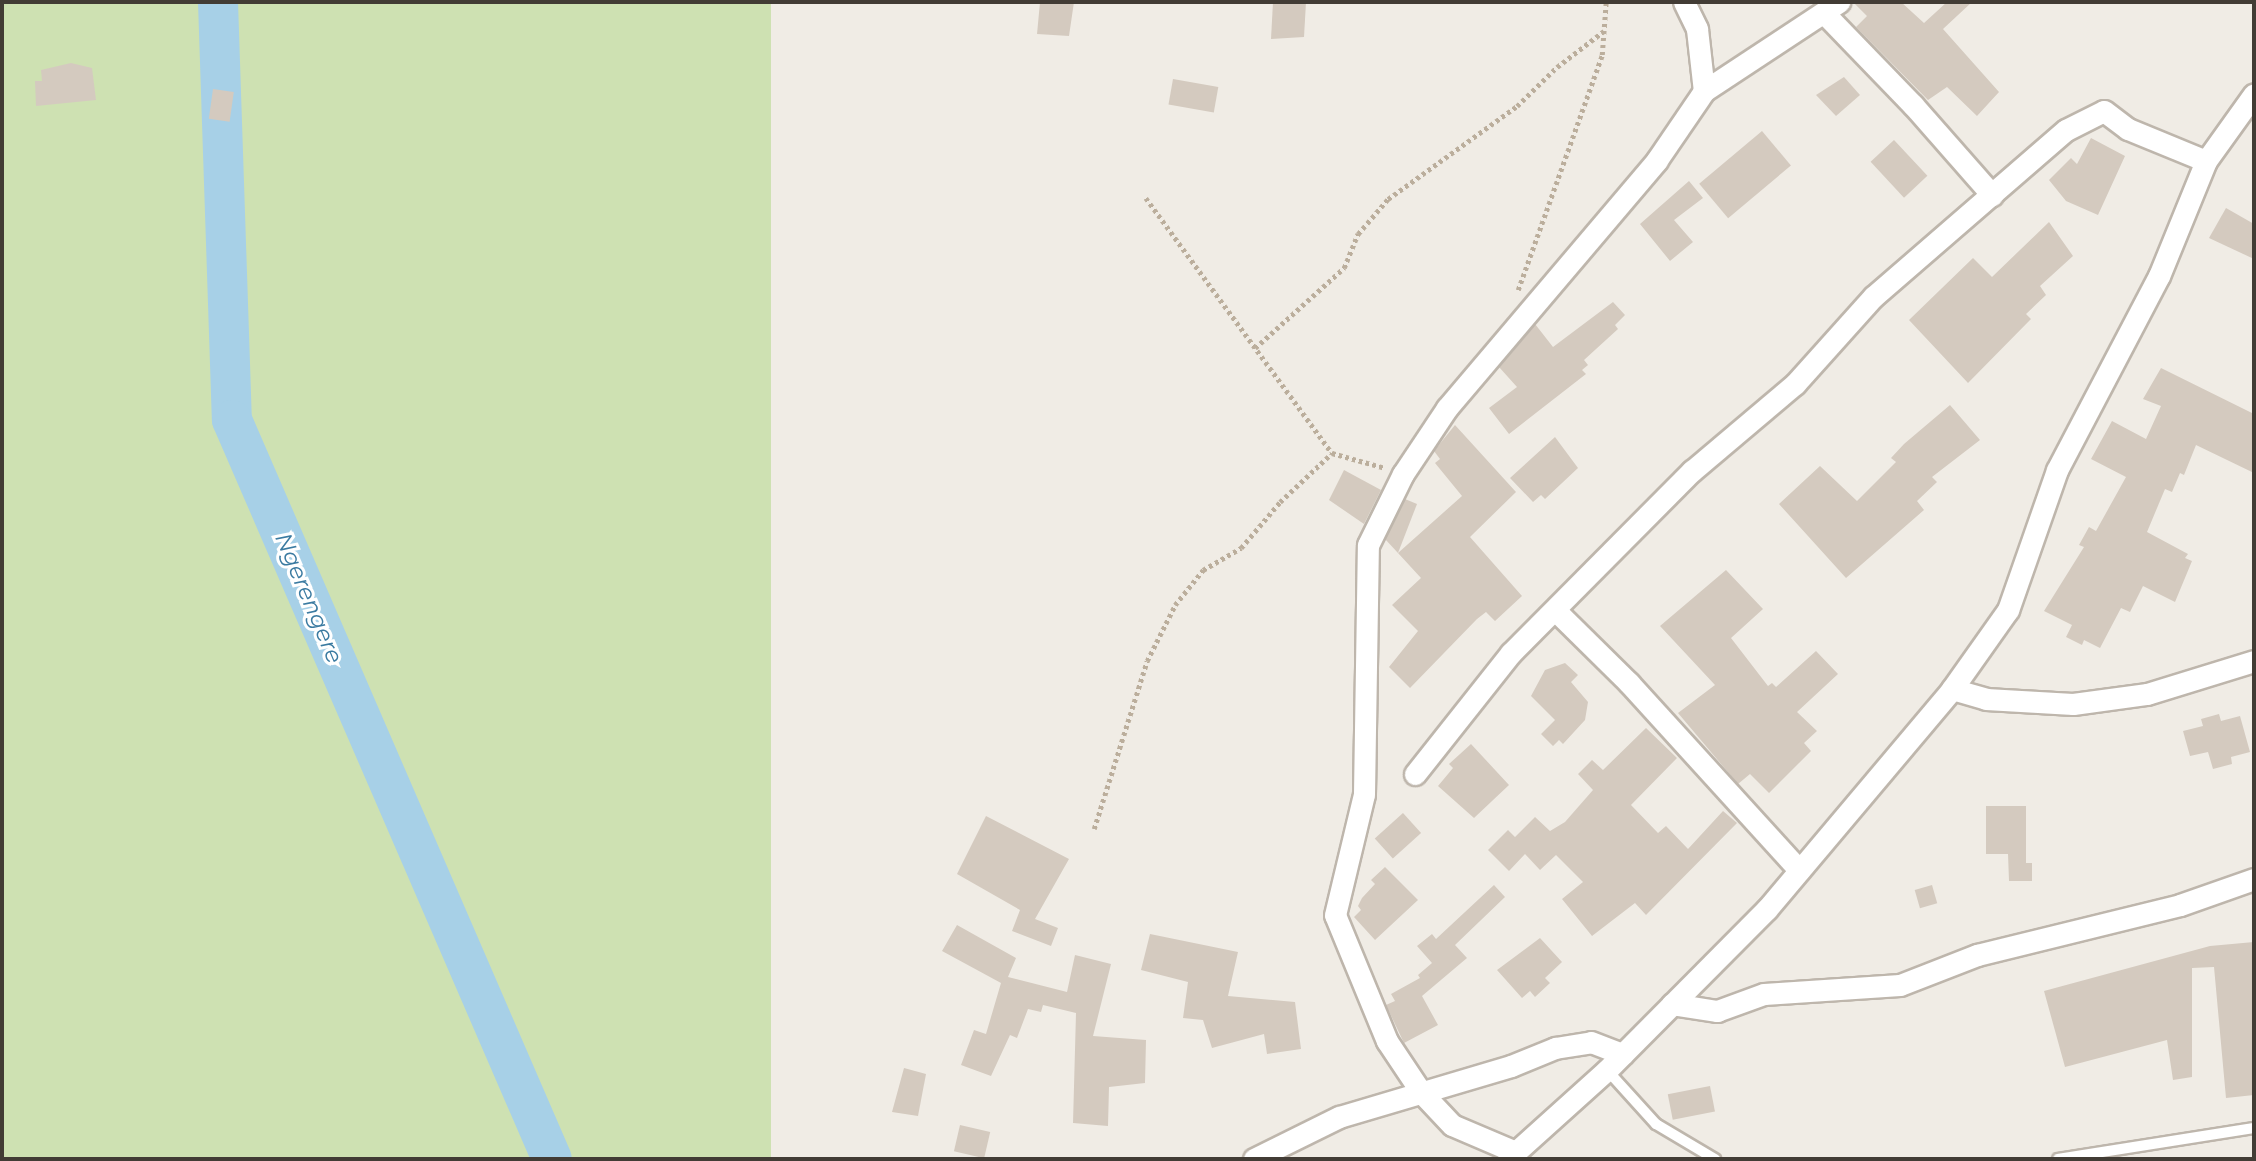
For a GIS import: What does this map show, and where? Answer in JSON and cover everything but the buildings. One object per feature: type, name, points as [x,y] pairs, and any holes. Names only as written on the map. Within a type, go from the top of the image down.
[{"type":"street","points":[[1684,2],[1697,29],[1704,90]]},
{"type":"street","points":[[1992,195],[1832,8],[1704,90],[1657,159],[1447,408],[1403,474],[1368,545],[1364,794],[1335,915],[1387,1041],[1421,1092],[1452,1125],[1510,1155],[1606,1070],[1672,1004],[1799,870],[1952,689],[2008,610],[2057,470],[2159,276],[2206,161],[2254,94]]},
{"type":"street","points":[[1415,775],[1511,653],[1692,471],[1795,384],[1873,297],[2066,130],[2104,111],[2128,129],[2206,161]]},
{"type":"street","points":[[1555,610],[1799,870]]},
{"type":"street","points":[[1952,689],[1986,699],[2073,704],[2147,694],[2254,661]]},
{"type":"street","points":[[1672,1004],[1717,1011],[1764,993],[1900,985],[1977,955],[2180,905],[2254,879]]},
{"type":"street","points":[[1254,1159],[1339,1117],[1573,1043],[1591,1042],[1623,1054]]},
{"type":"lane","points":[[1606,1070],[1656,1124],[1715,1159]]},
{"type":"lane","points":[[2058,1159],[2254,1128]]},
{"type":"path","points":[[1518,294],[1539,223],[1602,55],[1606,2]]},
{"type":"path","points":[[1255,348],[1344,268],[1358,234],[1388,199],[1517,106],[1557,67],[1604,31]]},
{"type":"path","points":[[1146,198],[1332,453],[1403,474]]},
{"type":"path","points":[[1094,829],[1147,661],[1175,605],[1203,570],[1241,548],[1280,502],[1332,453]]},
{"type":"green space","points":[[2,2],[771,2],[771,1159],[2,1159]]},
{"type":"waterway","name":"Ngerengere","points":[[218,2],[232,420],[552,1159]]}]
